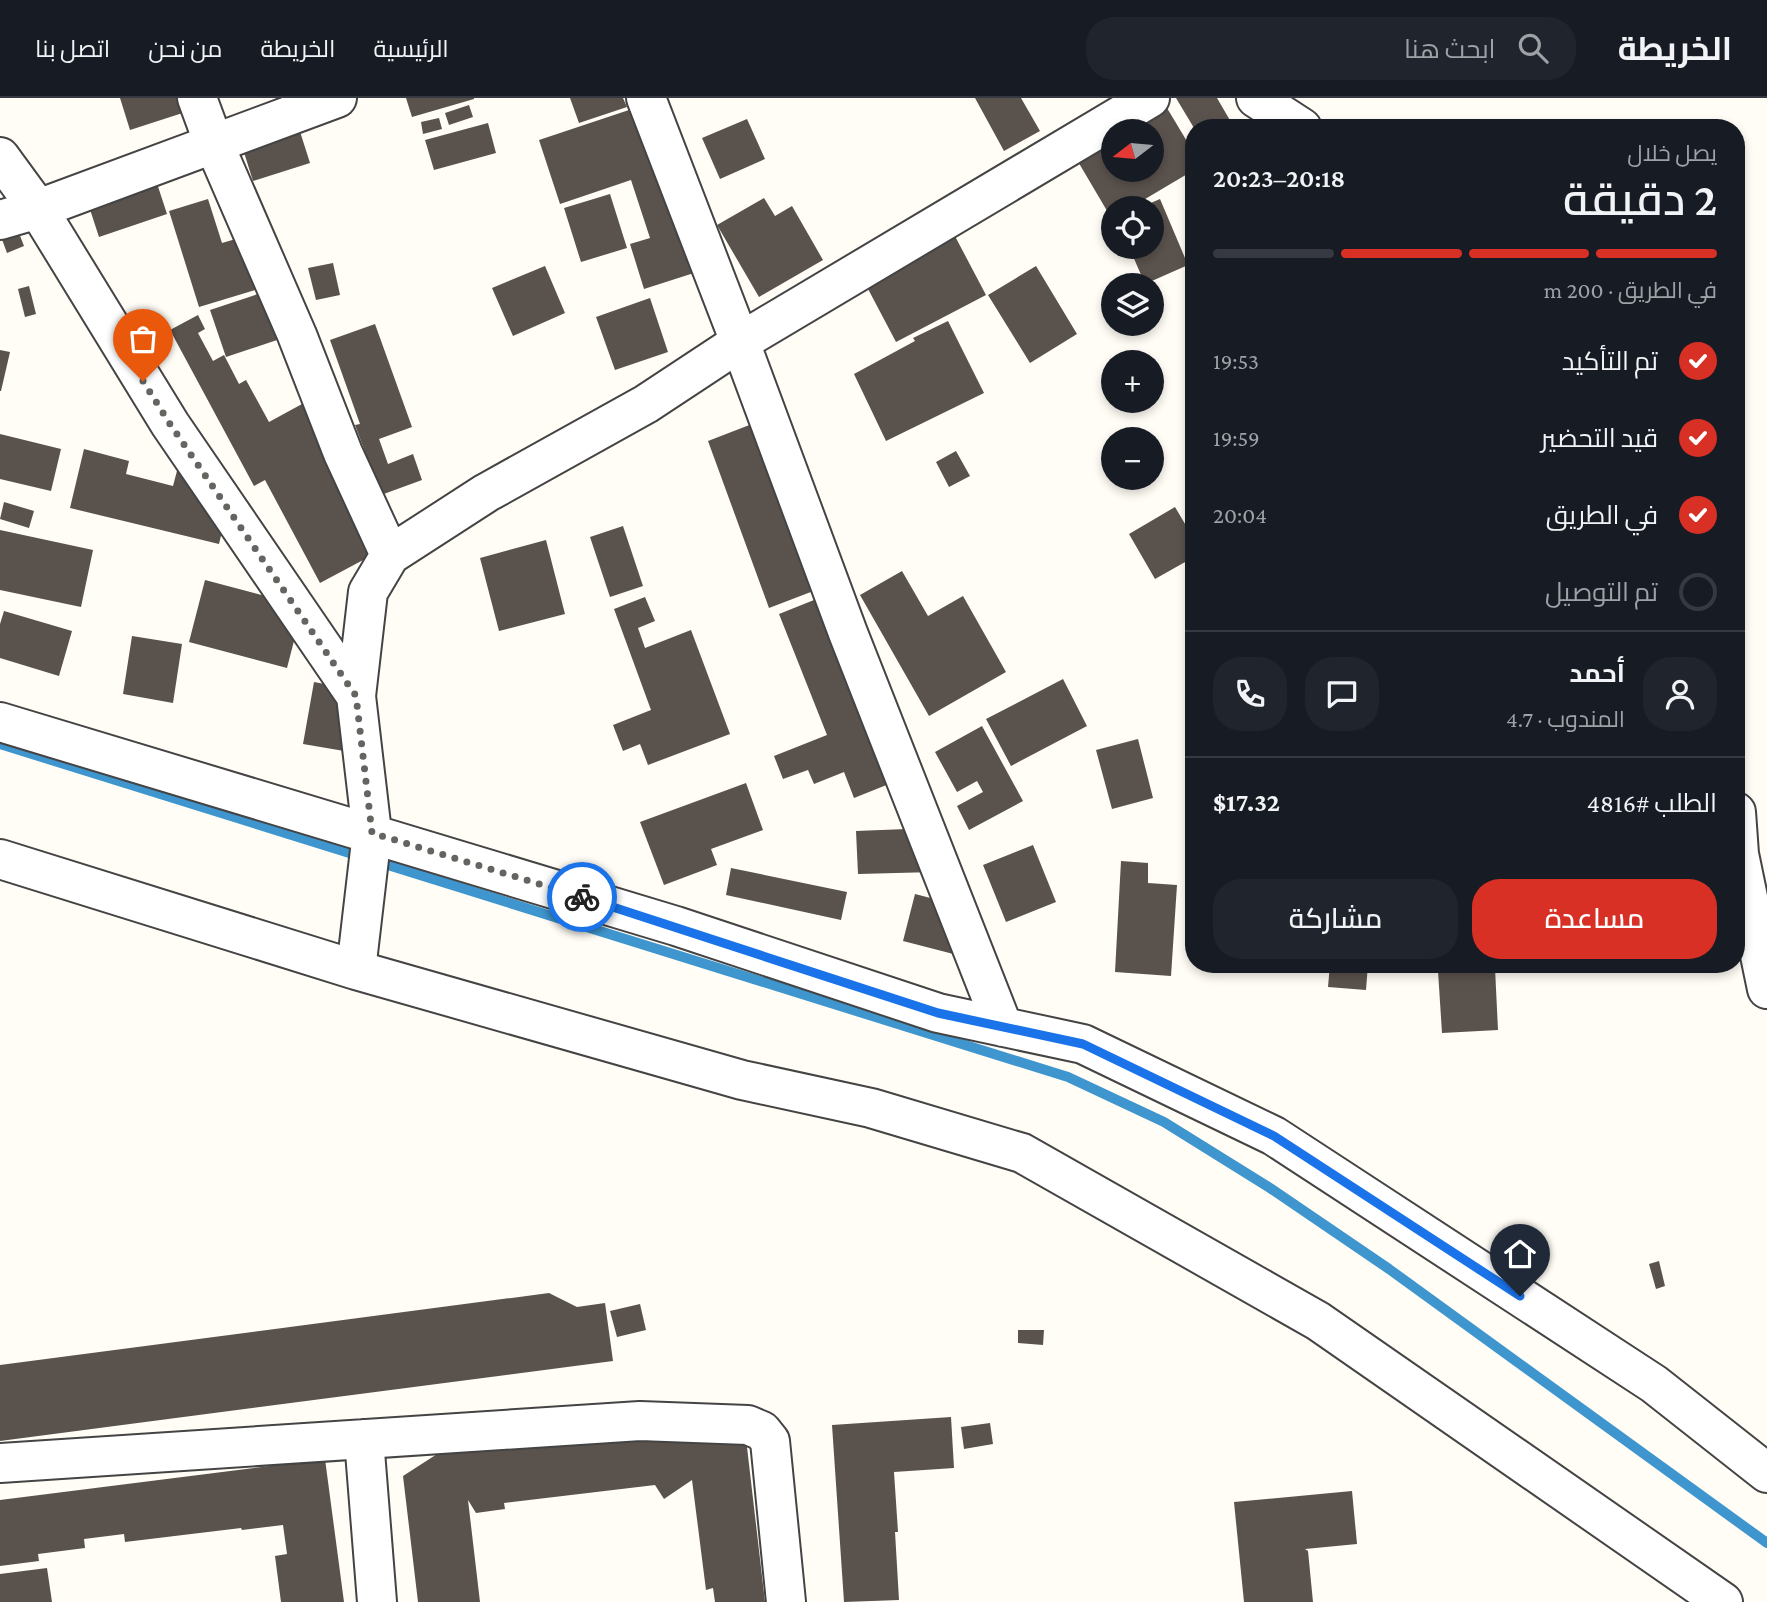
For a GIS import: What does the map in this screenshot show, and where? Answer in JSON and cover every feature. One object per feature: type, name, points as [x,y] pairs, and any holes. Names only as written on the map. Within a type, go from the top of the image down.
[{"type":"street","points":[[197,98],[214,144],[298,335],[343,453],[390,555]]},
{"type":"street","points":[[0,220],[38,209],[337,98]]},
{"type":"street","points":[[646,98],[740,341],[848,633],[1003,1027]]},
{"type":"street","points":[[356,970],[372,833],[356,696],[368,592],[390,555],[486,492],[646,404],[740,341],[1150,98]]},
{"type":"street","points":[[1256,98],[1288,119]]},
{"type":"street","points":[[0,157],[38,209],[170,424],[356,696]]},
{"type":"street","points":[[0,722],[676,926],[938,1013],[1083,1044],[1274,1136],[1654,1384],[1767,1473]]},
{"type":"street","points":[[0,859],[356,970],[742,1080],[871,1108],[1021,1153],[1318,1321],[1723,1602]]},
{"type":"street","points":[[1745,883],[1767,989]]},
{"type":"street","points":[[0,1463],[640,1422],[748,1425],[762,1432],[770,1440],[786,1602]]},
{"type":"street","points":[[364,1439],[377,1602]]},
{"type":"building","points":[[120,98],[194,98],[198,108],[130,130]]},
{"type":"building","points":[[406,98],[474,98],[474,99],[412,117]]},
{"type":"building","points":[[570,98],[623,98],[627,107],[579,123]]},
{"type":"building","points":[[975,98],[1021,98],[1040,131],[1004,151]]},
{"type":"building","points":[[1161,98],[1185,138],[1185,175],[1150,196],[1101,196],[1101,201],[1070,148],[1101,131],[1101,182],[1164,182],[1164,119],[1123,119]]},
{"type":"building","points":[[1176,98],[1217,98],[1229,119],[1189,119]]},
{"type":"building","points":[[469,105],[473,117],[449,125],[445,113]]},
{"type":"building","points":[[638,107],[697,272],[644,289],[630,244],[650,238],[631,180],[560,204],[539,140]]},
{"type":"building","points":[[439,118],[442,129],[423,134],[421,122]]},
{"type":"building","points":[[296,119],[310,163],[253,181],[236,127]]},
{"type":"building","points":[[747,119],[765,159],[720,179],[702,138]]},
{"type":"building","points":[[488,123],[496,153],[434,170],[425,140]]},
{"type":"building","points":[[149,159],[167,214],[99,237],[81,182]]},
{"type":"building","points":[[610,194],[627,248],[581,262],[564,208]]},
{"type":"building","points":[[764,198],[775,216],[792,206],[823,260],[759,297],[717,225]]},
{"type":"building","points":[[208,199],[222,243],[246,236],[262,288],[199,307],[169,211]]},
{"type":"building","points":[[1164,208],[1185,258],[1185,266],[1164,276],[1164,273],[1140,273],[1134,259],[1164,259]]},
{"type":"building","points":[[947,221],[986,295],[896,342],[857,268]]},
{"type":"building","points":[[17,228],[24,246],[7,253],[0,234]]},
{"type":"building","points":[[333,263],[340,295],[316,300],[308,268]]},
{"type":"building","points":[[545,266],[565,313],[513,336],[492,288]]},
{"type":"building","points":[[1036,266],[1077,334],[1030,363],[988,295]]},
{"type":"building","points":[[29,286],[36,314],[25,317],[18,289]]},
{"type":"building","points":[[270,290],[286,337],[226,357],[210,310]]},
{"type":"building","points":[[650,298],[668,352],[615,370],[596,317]]},
{"type":"building","points":[[198,315],[205,329],[198,333],[213,361],[224,355],[239,384],[246,380],[269,422],[302,404],[380,551],[320,583],[265,480],[254,486],[170,330]]},
{"type":"building","points":[[948,321],[984,393],[886,441],[854,374],[915,341],[913,338]]},
{"type":"building","points":[[375,324],[412,427],[379,439],[388,464],[413,454],[422,480],[381,495],[355,425],[360,424],[330,340]]},
{"type":"building","points":[[0,350],[10,352],[1,391],[0,391]]},
{"type":"building","points":[[752,424],[816,590],[769,608],[708,441]]},
{"type":"building","points":[[0,434],[61,449],[51,491],[0,479]]},
{"type":"building","points":[[84,449],[129,461],[126,474],[173,486],[178,467],[234,481],[219,544],[70,508]]},
{"type":"building","points":[[956,451],[970,476],[949,487],[936,462]]},
{"type":"building","points":[[4,502],[34,511],[29,528],[0,519]]},
{"type":"building","points":[[1175,507],[1185,524],[1185,562],[1155,579],[1129,534]]},
{"type":"building","points":[[623,526],[643,586],[610,597],[590,537]]},
{"type":"building","points":[[0,530],[93,550],[81,607],[0,590]]},
{"type":"building","points":[[546,540],[565,614],[499,631],[480,558]]},
{"type":"building","points":[[902,571],[928,616],[963,596],[1006,672],[929,716],[860,595]]},
{"type":"building","points":[[205,580],[303,606],[287,668],[189,642]]},
{"type":"building","points":[[824,596],[899,780],[854,798],[844,772],[814,784],[808,770],[783,779],[774,756],[827,735],[779,614]]},
{"type":"building","points":[[645,597],[655,621],[638,628],[645,648],[691,630],[730,734],[648,765],[640,744],[623,751],[613,725],[651,710],[614,609]]},
{"type":"building","points":[[4,611],[72,631],[59,676],[0,658],[0,624]]},
{"type":"building","points":[[132,636],[182,644],[173,703],[123,694]]},
{"type":"building","points":[[1063,679],[1087,726],[1011,766],[986,719]]},
{"type":"building","points":[[314,682],[361,691],[350,752],[303,744]]},
{"type":"building","points":[[982,726],[1023,801],[969,830],[957,806],[983,792],[977,781],[957,792],[935,752]]},
{"type":"building","points":[[1138,739],[1153,798],[1112,809],[1096,750]]},
{"type":"building","points":[[746,783],[763,830],[711,849],[717,865],[664,885],[640,822]]},
{"type":"building","points":[[932,828],[934,872],[858,874],[856,831]]},
{"type":"building","points":[[1033,845],[1056,902],[1006,922],[983,865]]},
{"type":"building","points":[[1121,861],[1148,863],[1148,883],[1177,885],[1171,976],[1115,972]]},
{"type":"building","points":[[731,868],[847,892],[841,920],[726,895]]},
{"type":"building","points":[[915,894],[977,910],[965,957],[903,941]]},
{"type":"building","points":[[1329,973],[1367,973],[1366,990],[1328,987]]},
{"type":"building","points":[[1438,973],[1495,973],[1498,1030],[1442,1033]]},
{"type":"building","points":[[1659,1261],[1665,1286],[1656,1289],[1649,1264]]},
{"type":"building","points":[[549,1293],[577,1307],[605,1303],[613,1361],[0,1441],[0,1365]]},
{"type":"building","points":[[640,1304],[646,1330],[617,1337],[610,1311]]},
{"type":"building","points":[[1018,1330],[1044,1330],[1043,1345],[1018,1343]]},
{"type":"building","points":[[742,1404],[765,1602],[715,1602],[713,1588],[706,1590],[692,1480],[664,1499],[655,1485],[504,1503],[505,1509],[476,1513],[468,1500],[480,1602],[418,1602],[403,1476],[462,1438]]},
{"type":"building","points":[[951,1417],[954,1468],[894,1472],[899,1600],[844,1602],[832,1425]]},
{"type":"building","points":[[990,1423],[993,1444],[964,1449],[961,1427]]},
{"type":"building","points":[[325,1459],[344,1602],[281,1602],[275,1556],[287,1554],[283,1525],[125,1542],[124,1534],[84,1539],[85,1548],[38,1554],[39,1561],[0,1566],[0,1500]]},
{"type":"building","points":[[1352,1491],[1357,1544],[1305,1549],[1308,1551],[1313,1602],[1244,1602],[1234,1502]]},
{"type":"building","points":[[47,1568],[52,1602],[0,1602],[0,1574]]},
{"type":"waterway","points":[[0,744],[1068,1077],[1164,1122],[1270,1188],[1389,1269],[1767,1543]]},
{"type":"way so far","points":[[143,381],[356,696],[372,833],[582,897]]},
{"type":"route","points":[[582,897],[938,1013],[1083,1044],[1274,1136],[1520,1296]]}]
